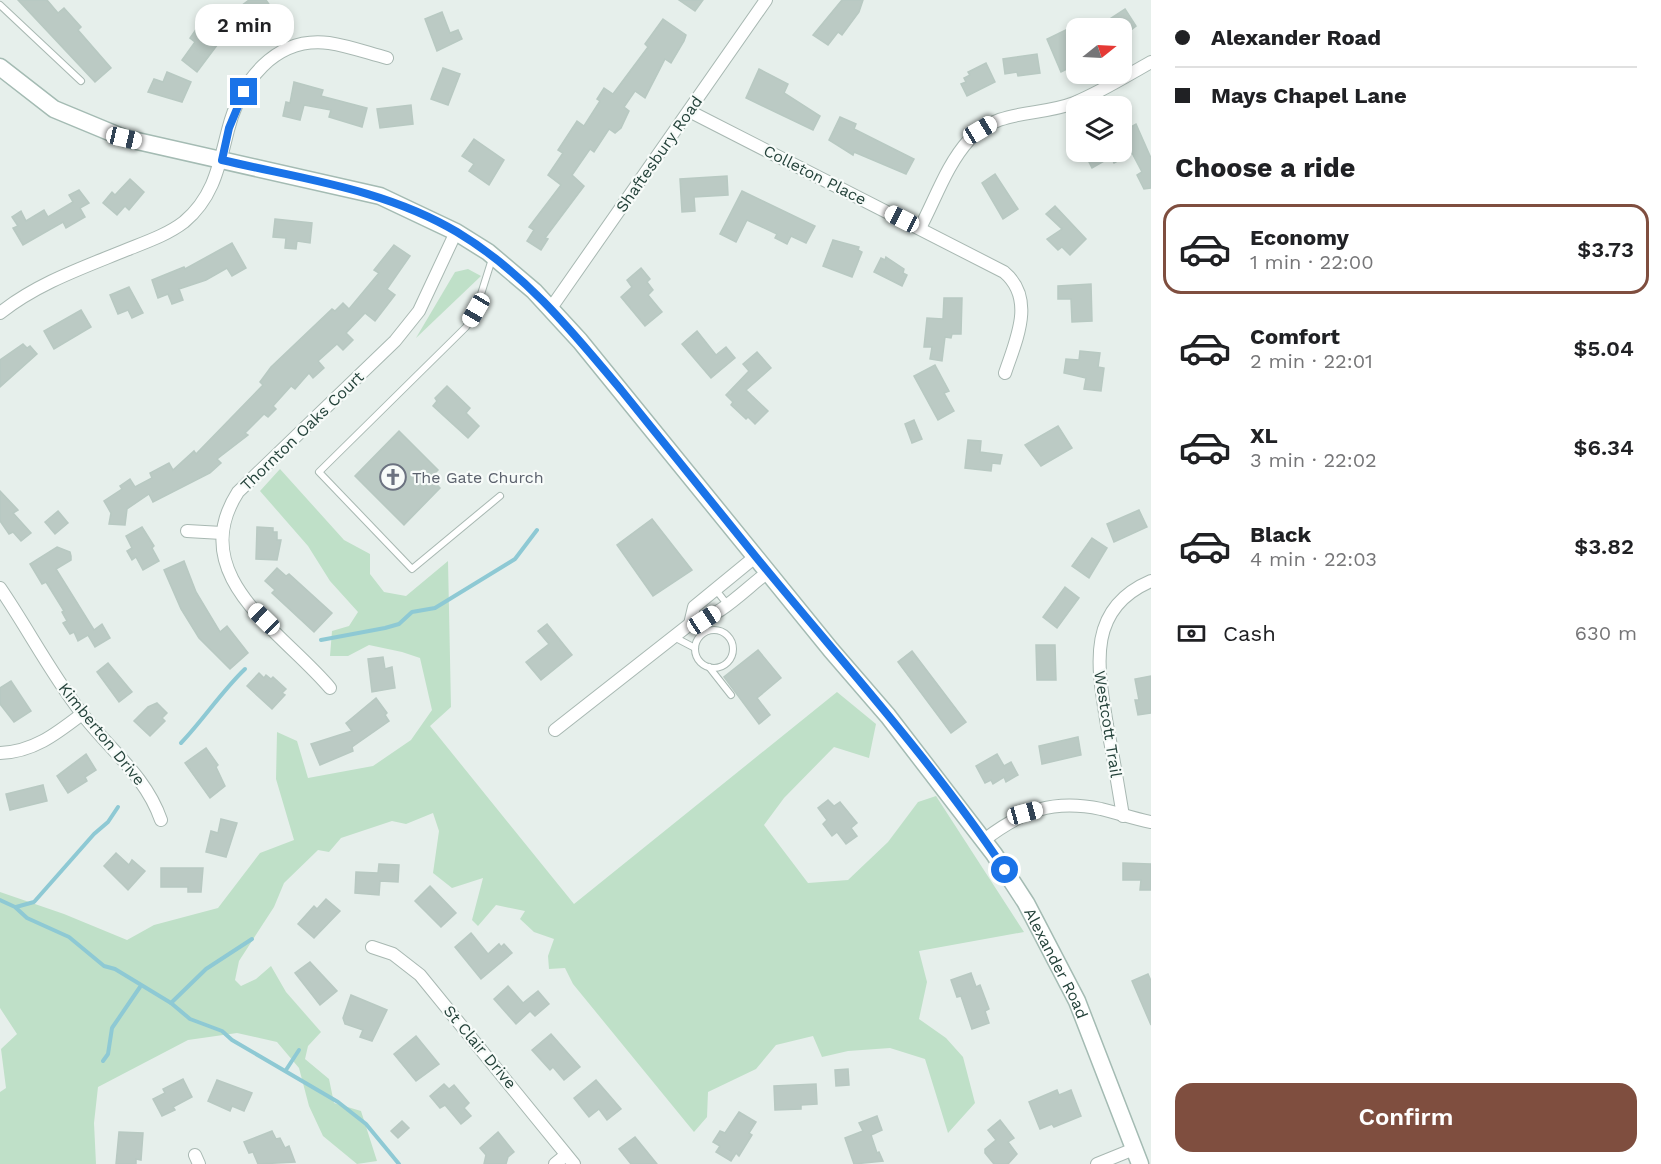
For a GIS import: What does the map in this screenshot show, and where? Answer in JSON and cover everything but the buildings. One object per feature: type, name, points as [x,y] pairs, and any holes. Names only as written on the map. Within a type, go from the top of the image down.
[{"type":"street","name":"Shaftesbury Road","points":[[551,308],[766,0]]},
{"type":"street","points":[[0,313],[36,289],[166,233],[182,223],[208,194],[222,160],[229,128],[238,104],[255,74],[271,57],[298,45],[315,43],[330,44],[387,58]]},
{"type":"street","points":[[920,228],[959,153],[980,130],[1005,117],[1074,103],[1151,62]]},
{"type":"street","name":"Alexander Road","points":[[0,67],[31,93],[78,121],[124,138],[380,196],[456,232],[492,256],[551,308],[930,768],[984,840],[1026,903],[1077,1001],[1137,1156]]},
{"type":"street","name":"Colleton Place","points":[[688,111],[990,263],[1014,282],[1023,306],[1022,320],[1005,373]]},
{"type":"street","name":"Thornton Oaks Court","points":[[330,688],[235,588],[223,552],[222,533],[227,513],[238,492],[395,341],[419,311],[456,232]]},
{"type":"street","points":[[186,531],[222,533]]},
{"type":"street","points":[[690,624],[694,607],[755,557]]},
{"type":"street","points":[[555,730],[673,636],[690,624],[704,620],[768,572]]},
{"type":"street","name":"Westcott Trail","points":[[1123,816],[1099,673],[1099,648],[1106,624],[1119,604],[1131,593],[1151,581]]},
{"type":"street","name":"Kimberton Drive","points":[[0,588],[81,714],[138,776],[151,794],[161,820]]},
{"type":"street","points":[[0,753],[12,753],[39,744],[81,714]]},
{"type":"street","points":[[984,840],[1012,819],[1044,808],[1084,806],[1151,822]]},
{"type":"street","name":"St Clair Drive","points":[[372,947],[393,954],[420,975],[570,1159]]},
{"type":"street","points":[[1097,1164],[1137,1156]]},
{"type":"street","points":[[555,1164],[570,1159]]},
{"type":"lane","points":[[0,5],[81,81]]},
{"type":"lane","points":[[492,256],[476,310],[466,327],[319,472],[412,569],[500,496]]},
{"type":"lane","points":[[716,590],[727,604]]},
{"type":"lane","points":[[709,667],[721,666],[732,652],[730,640],[721,632],[709,631],[699,637],[695,648],[699,660],[709,667],[730,695]]},
{"type":"lane","points":[[673,636],[695,648]]},
{"type":"green space","points":[[468,269],[481,276],[416,338],[455,272]]},
{"type":"green space","points":[[280,469],[344,540],[370,554],[370,574],[384,592],[406,596],[448,561],[451,707],[430,726],[574,904],[837,692],[876,724],[869,758],[834,747],[784,798],[764,825],[808,883],[848,880],[888,842],[918,802],[936,796],[1024,932],[919,951],[927,982],[919,1019],[946,1038],[963,1057],[975,1103],[948,1133],[925,1059],[890,1048],[848,1051],[822,1057],[813,1036],[776,1045],[756,1069],[708,1092],[707,1117],[694,1132],[573,984],[565,968],[549,969],[548,956],[554,939],[534,932],[520,919],[525,911],[496,905],[478,926],[472,920],[483,878],[452,888],[433,873],[439,831],[433,813],[406,824],[392,821],[341,838],[329,852],[318,850],[284,883],[274,907],[239,961],[235,980],[241,986],[256,979],[271,966],[286,992],[321,1032],[308,1046],[305,1059],[329,1079],[334,1103],[361,1111],[377,1161],[357,1164],[323,1136],[309,1106],[299,1068],[277,1042],[237,1033],[188,1040],[98,1087],[94,1123],[96,1164],[0,1164],[0,1092],[6,1088],[1,1049],[17,1034],[0,1008],[0,892],[64,914],[127,940],[154,925],[218,908],[260,853],[294,840],[276,779],[277,732],[297,741],[308,778],[373,766],[411,740],[432,710],[420,658],[369,645],[348,656],[330,656],[332,631],[349,626],[358,612],[330,581],[308,546],[260,491]]},
{"type":"waterway","points":[[321,640],[385,628],[399,624],[412,612],[435,608],[515,559],[537,530]]},
{"type":"waterway","points":[[181,743],[245,669]]},
{"type":"waterway","points":[[16,907],[34,902],[94,834],[108,822],[118,807]]},
{"type":"waterway","points":[[0,900],[15,907],[27,918],[69,937],[104,966],[115,969],[171,1003],[190,1019],[222,1031],[232,1040],[338,1102],[366,1124],[399,1164]]},
{"type":"waterway","points":[[171,1003],[206,969],[252,939]]},
{"type":"waterway","points":[[103,1061],[108,1054],[112,1028],[140,987]]},
{"type":"waterway","points":[[286,1070],[299,1050]]},
{"type":"place","name":"The Gate Church","points":[[393,477]]},
{"type":"route","points":[[244,92],[229,128],[222,160],[380,196],[437,221],[488,252],[551,308],[888,717],[934,774],[1005,870]]}]
